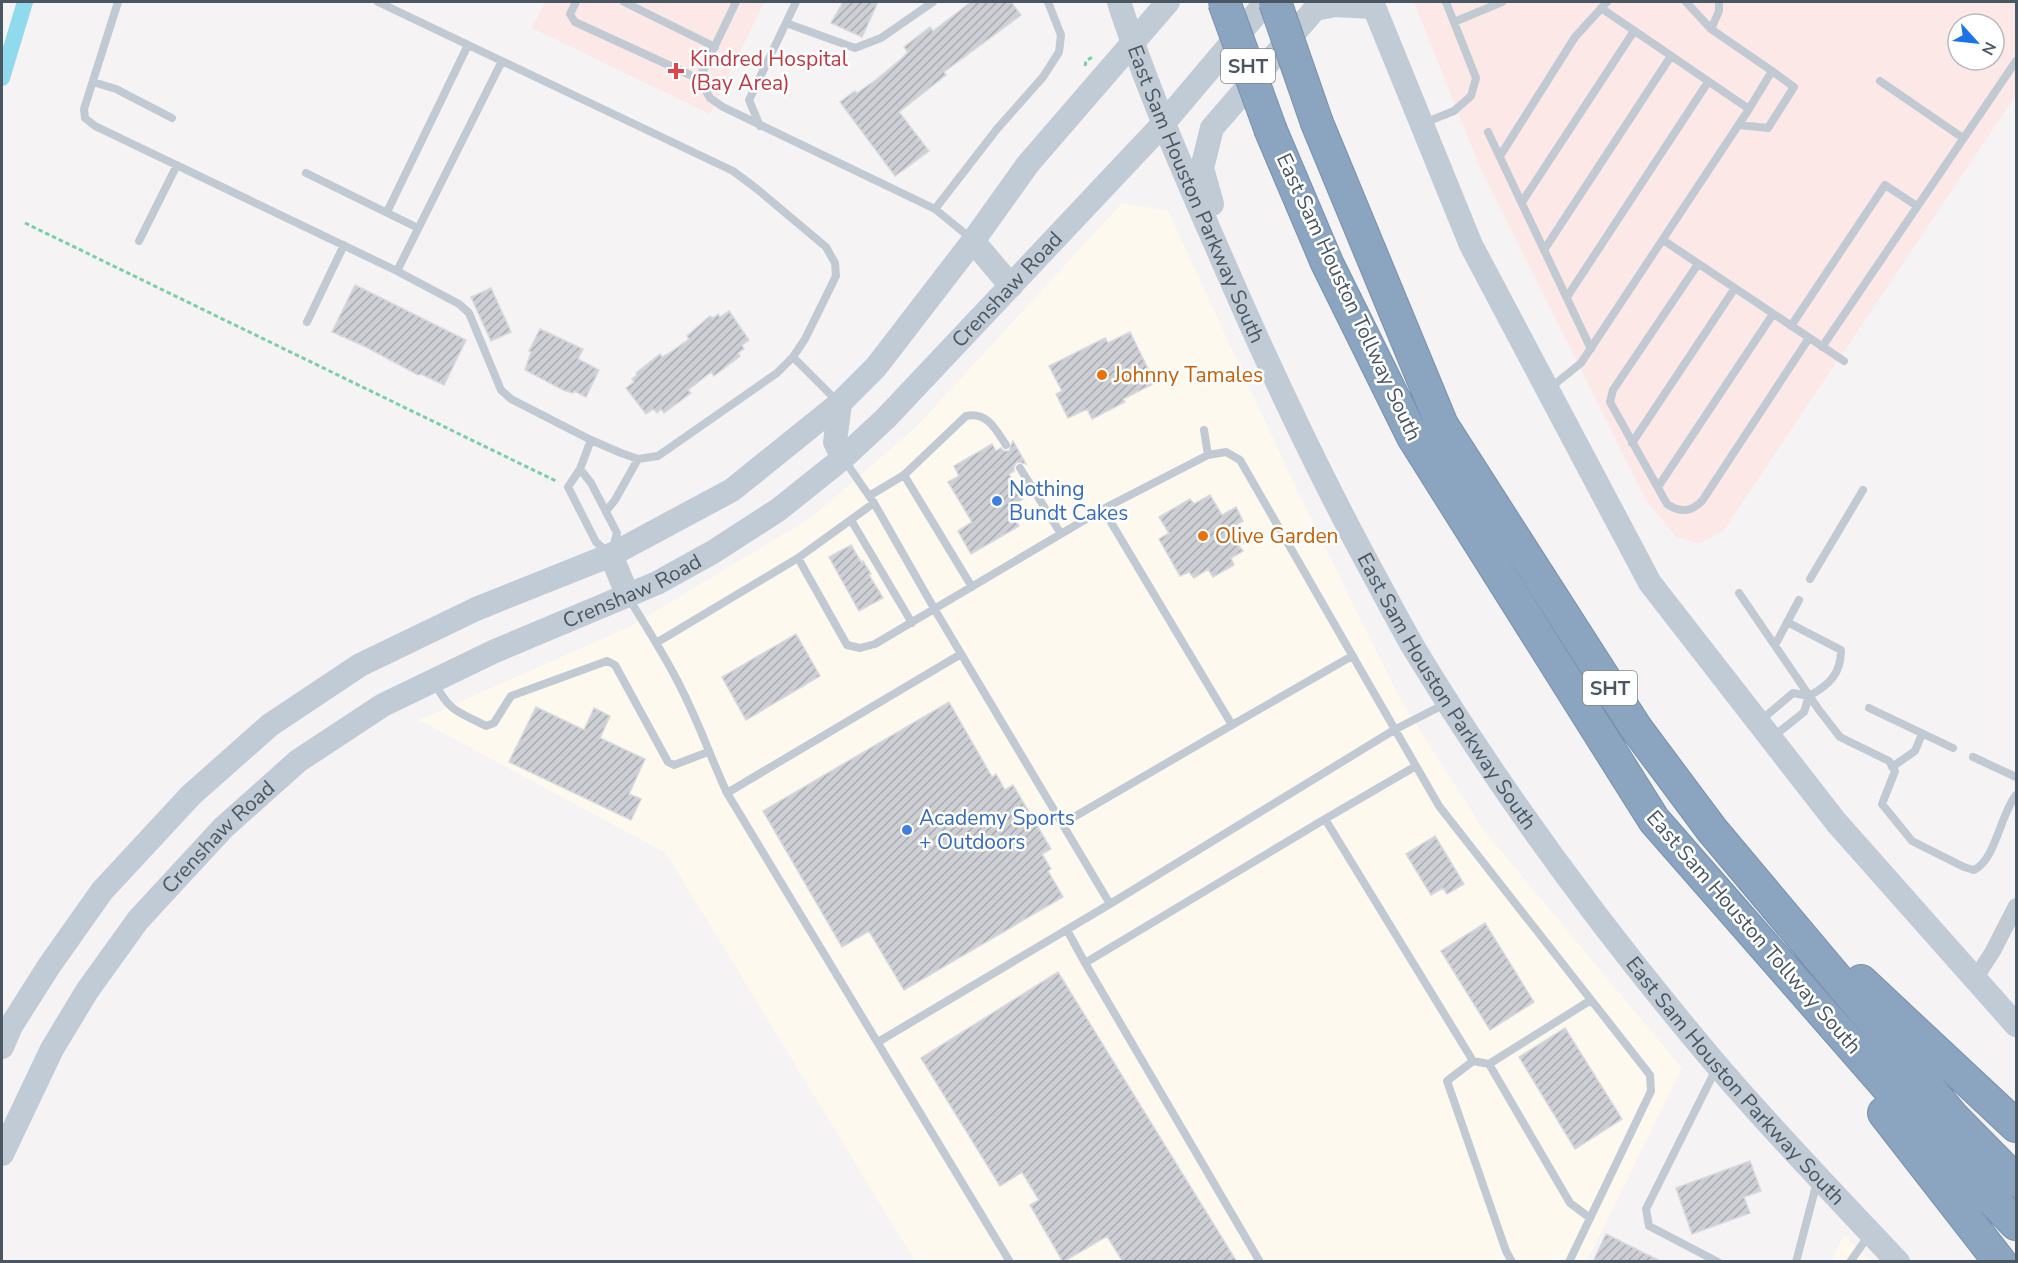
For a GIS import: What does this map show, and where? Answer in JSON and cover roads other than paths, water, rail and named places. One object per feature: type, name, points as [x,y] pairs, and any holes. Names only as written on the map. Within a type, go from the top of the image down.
[{"type":"highway","name":"East Sam Houston Tollway South","points":[[1224,2],[1271,131],[1327,262],[1413,437],[1654,820],[1931,1137],[2016,1224]]},
{"type":"highway","name":"East Sam Houston Tollway South","points":[[1275,2],[1317,123],[1442,425],[1636,728],[1712,830],[1953,1117],[2016,1181]]},
{"type":"highway","points":[[1654,820],[2000,1262]]},
{"type":"highway","points":[[1712,830],[1868,988],[2016,1126]]},
{"type":"main road","name":"East Sam Houston Parkway South","points":[[1119,2],[1163,124],[1283,398],[1343,518],[1414,648],[1490,767],[1592,911],[1649,984],[1717,1066],[1898,1262]]},
{"type":"main road","name":"Crenshaw Road","points":[[2,1047],[11,1026],[49,966],[102,891],[191,795],[270,725],[360,664],[476,609],[611,555],[732,490],[840,403],[876,367],[1028,164],[1168,2]]},
{"type":"main road","name":"Crenshaw Road","points":[[2,1154],[52,1049],[87,992],[138,920],[223,828],[298,761],[383,705],[495,651],[657,584],[713,552],[778,510],[843,458],[886,418],[1163,124],[1266,2]]},
{"type":"main road","points":[[1239,297],[1202,168],[1212,128],[1315,9],[1335,5],[1373,4],[1471,245],[1650,583],[1836,822],[2016,1023]]},
{"type":"main road","points":[[973,240],[1011,286]]},
{"type":"main road","points":[[840,403],[835,442],[843,458]]},
{"type":"main road","points":[[611,555],[628,596]]},
{"type":"street","points":[[1975,979],[1993,951],[2016,906]]},
{"type":"lane","points":[[118,2],[84,109],[85,118],[95,126],[344,245],[459,304],[469,314],[501,390],[511,399],[591,440],[638,459],[658,456],[777,373],[793,357],[805,339],[836,276],[835,263],[826,247],[733,171],[378,2]]},
{"type":"lane","points":[[576,2],[570,14],[575,22],[699,79],[710,98],[723,108],[935,209],[973,240]]},
{"type":"lane","points":[[624,2],[715,47]]},
{"type":"lane","points":[[699,79],[736,2]]},
{"type":"lane","points":[[760,126],[748,100],[796,2]]},
{"type":"lane","points":[[786,22],[855,48],[881,38],[933,2]]},
{"type":"lane","points":[[935,209],[997,129],[1042,77],[1059,52],[1061,35],[1048,2]]},
{"type":"lane","points":[[1422,124],[1454,111],[1471,96],[1476,78],[1446,2]]},
{"type":"lane","points":[[1454,22],[1502,2]]},
{"type":"lane","points":[[1686,2],[1711,28],[1794,87],[1768,128],[1739,125]]},
{"type":"lane","points":[[1711,28],[1719,11],[1719,2]]},
{"type":"lane","points":[[1500,156],[1575,37],[1604,5],[1634,31],[1749,110]]},
{"type":"lane","points":[[1522,202],[1634,31]]},
{"type":"lane","points":[[387,212],[468,45]]},
{"type":"lane","points":[[1544,250],[1671,56]]},
{"type":"lane","points":[[397,271],[502,61]]},
{"type":"lane","points":[[1822,347],[2016,61]]},
{"type":"lane","points":[[1548,389],[1581,363],[1591,349],[1749,110],[1772,71]]},
{"type":"lane","points":[[1880,81],[1963,138]]},
{"type":"lane","points":[[93,82],[116,89],[172,118]]},
{"type":"lane","points":[[1567,297],[1708,82]]},
{"type":"lane","points":[[1488,132],[1591,349]]},
{"type":"lane","points":[[139,241],[177,165]]},
{"type":"lane","points":[[306,173],[418,228]]},
{"type":"lane","points":[[1791,326],[1885,185],[1917,206]]},
{"type":"lane","points":[[1663,240],[1844,361]]},
{"type":"lane","points":[[307,322],[344,245]]},
{"type":"lane","points":[[1698,264],[1613,390],[1610,402],[1667,504],[1676,510],[1686,511],[1695,508],[1702,501],[1809,338]]},
{"type":"lane","points":[[1632,442],[1735,288]]},
{"type":"lane","points":[[1658,487],[1773,314]]},
{"type":"lane","points":[[793,357],[840,403]]},
{"type":"lane","points":[[656,643],[798,558],[851,520],[871,500],[904,475],[966,416],[974,414],[989,421],[1006,446]]},
{"type":"lane","points":[[1204,430],[1208,455]]},
{"type":"lane","points":[[580,469],[591,483],[617,533],[611,555],[596,542],[567,487],[580,469],[591,440]]},
{"type":"lane","points":[[798,558],[847,645],[860,648],[875,644],[912,623],[1103,508],[1208,455],[1226,452],[1240,460],[1439,806],[1650,1075],[1651,1091],[1569,1262]]},
{"type":"lane","points":[[843,458],[871,500],[1110,904]]},
{"type":"lane","points":[[606,511],[615,500],[638,459]]},
{"type":"lane","points":[[1020,468],[1061,534]]},
{"type":"lane","points":[[904,475],[972,587]]},
{"type":"lane","points":[[1810,579],[1863,490]]},
{"type":"lane","points":[[1103,508],[1232,725]]},
{"type":"lane","points":[[851,520],[912,623]]},
{"type":"lane","points":[[1738,593],[1840,737],[1889,761],[1894,771],[1882,804],[1912,841],[1974,870],[1983,866],[2006,810],[2016,795]]},
{"type":"lane","points":[[628,596],[691,707],[708,752],[728,793],[1010,1262]]},
{"type":"lane","points":[[1775,645],[1798,600]]},
{"type":"lane","points":[[1765,730],[1794,693],[1809,696],[1827,686],[1841,663],[1841,650],[1787,622]]},
{"type":"lane","points":[[728,793],[961,654]]},
{"type":"lane","points":[[1062,824],[1352,656]]},
{"type":"lane","points":[[434,680],[442,698],[450,707],[486,726],[494,723],[511,696],[607,661],[615,665],[668,762],[674,765],[708,752]]},
{"type":"lane","points":[[1765,730],[1804,712],[1809,696]]},
{"type":"lane","points":[[878,1042],[1110,904],[1394,730],[1449,702]]},
{"type":"lane","points":[[1869,708],[1953,748]]},
{"type":"lane","points":[[1892,767],[1915,751],[1922,734]]},
{"type":"lane","points":[[1973,758],[2016,777]]},
{"type":"lane","points":[[1085,963],[1416,766]]},
{"type":"lane","points":[[1325,819],[1473,1061],[1490,1064],[1591,1000]]},
{"type":"lane","points":[[1067,930],[1260,1262]]},
{"type":"lane","points":[[1473,1061],[1448,1081],[1506,1251],[1512,1262]]},
{"type":"lane","points":[[1490,1064],[1570,1203],[1590,1218]]},
{"type":"lane","points":[[1717,1066],[1646,1209],[1649,1226],[1718,1262]]},
{"type":"lane","points":[[1796,1262],[1818,1176]]},
{"type":"lane","points":[[1850,1262],[1871,1233]]},
{"type":"waterway","points":[[2,78],[25,2]]},
{"type":"place","name":"Kindred Hospital (Bay Area)","points":[[676,71]]},
{"type":"place","name":"Johnny Tamales","points":[[1102,375]]},
{"type":"place","name":"Nothing Bundt Cakes","points":[[997,501]]},
{"type":"place","name":"Olive Garden","points":[[1203,536]]},
{"type":"place","name":"Academy Sports + Outdoors","points":[[907,830]]}]
